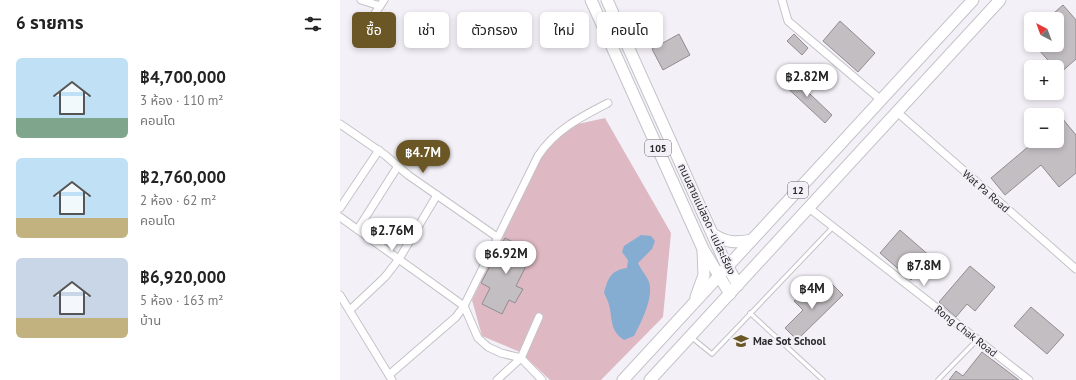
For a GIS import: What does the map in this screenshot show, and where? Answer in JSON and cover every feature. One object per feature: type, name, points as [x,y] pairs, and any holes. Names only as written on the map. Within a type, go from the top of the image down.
[{"type":"main road","name":"ถนนสายแม่สอด–แม่สะเรียง","points":[[591,0],[597,12]]},
{"type":"main road","name":"ถนนสายแม่สอด–แม่สะเรียง","points":[[607,0],[613,12]]},
{"type":"main road","name":"12","points":[[623,380],[973,0]]},
{"type":"main road","name":"12","points":[[650,380],[1000,0]]},
{"type":"main road","name":"ถนนสายแม่สอด–แม่สะเรียง","points":[[613,48],[703,249],[730,294]]},
{"type":"main road","name":"ถนนสายแม่สอด–แม่สะเรียง","points":[[629,48],[727,266],[738,284]]},
{"type":"main road","points":[[713,234],[721,240],[730,242],[752,240]]},
{"type":"main road","points":[[692,304],[702,284],[704,275],[703,249]]},
{"type":"street","points":[[361,0],[382,3],[376,12]]},
{"type":"street","points":[[782,0],[788,22],[881,100]]},
{"type":"street","points":[[340,295],[390,378],[456,317],[464,306],[497,237],[538,156],[547,142],[564,128],[608,104]]},
{"type":"street","name":"Wat Pa Road","points":[[897,112],[1076,269]]},
{"type":"street","points":[[340,124],[379,150],[408,175],[497,237]]},
{"type":"street","points":[[340,208],[379,150]]},
{"type":"street","points":[[358,229],[398,166]]},
{"type":"street","points":[[350,310],[385,277],[399,259],[437,195]]},
{"type":"street","name":"Rong Chak Road","points":[[809,208],[1028,380]]},
{"type":"street","points":[[340,217],[464,306],[478,338],[488,346],[501,353],[521,358],[542,380]]},
{"type":"street","points":[[497,380],[521,358],[539,318]]},
{"type":"lane","points":[[690,336],[712,354],[833,227]]},
{"type":"lane","points":[[750,313],[823,380]]},
{"type":"lane","points":[[938,380],[977,340]]},
{"type":"shaded area","points":[[605,118],[671,233],[663,317],[601,380],[550,380],[520,352],[482,336],[472,300],[548,144],[578,124]]},
{"type":"water","points":[[641,235],[651,236],[655,241],[652,249],[638,263],[649,282],[650,295],[646,310],[634,336],[624,340],[616,332],[612,324],[608,300],[604,293],[611,276],[617,271],[627,268],[628,260],[622,252],[624,246]]},
{"type":"building","points":[[1063,5],[1076,20],[1076,59],[1064,70],[1064,60],[1048,60],[1041,52],[1064,52],[1064,12],[1055,12]]},
{"type":"building","points":[[840,21],[875,53],[858,72],[823,41]]},
{"type":"building","points":[[679,34],[690,55],[663,70],[652,49],[663,48],[663,43]]},
{"type":"building","points":[[794,34],[808,48],[802,55],[787,41]]},
{"type":"building","points":[[789,74],[832,115],[825,123],[781,82]]},
{"type":"building","points":[[1064,120],[1076,135],[1076,173],[1059,187],[1041,165],[1005,195],[991,178],[1027,148],[1064,148]]},
{"type":"building","points":[[900,230],[931,257],[911,280],[880,253]]},
{"type":"building","points":[[505,238],[533,252],[516,286],[523,289],[515,303],[509,300],[502,314],[482,304],[490,288],[481,283]]},
{"type":"building","points":[[970,266],[995,287],[975,311],[967,304],[956,317],[939,302]]},
{"type":"building","points":[[831,283],[843,295],[797,340],[785,328],[803,310],[794,301],[806,290],[815,299]]},
{"type":"building","points":[[1031,307],[1064,335],[1047,354],[1014,326]]},
{"type":"building","points":[[982,352],[1019,380],[949,380],[956,371],[963,376]]},
{"type":"place","name":"Mae Sot School","points":[[741,341]]}]
